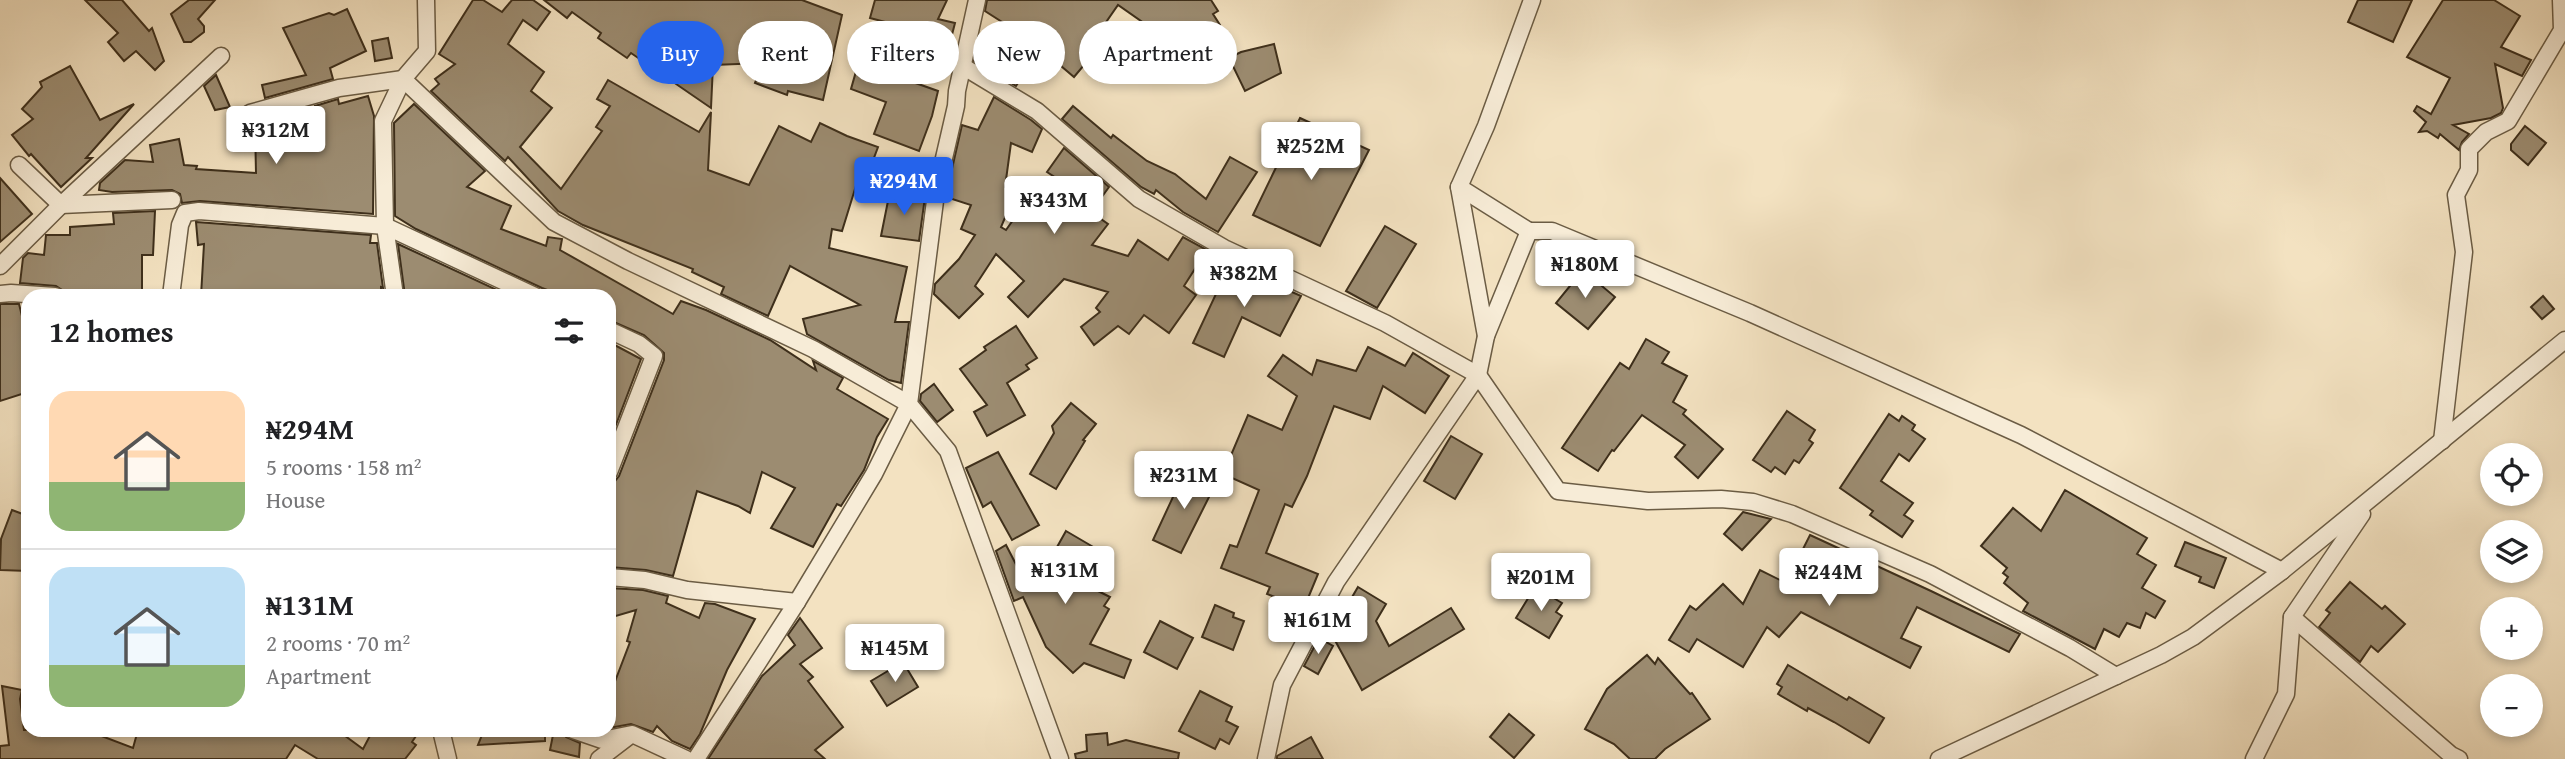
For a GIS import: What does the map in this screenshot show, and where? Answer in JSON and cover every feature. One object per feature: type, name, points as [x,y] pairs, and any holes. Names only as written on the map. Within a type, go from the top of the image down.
[{"type":"street","points":[[394,289],[385,226],[383,121],[403,79],[427,51],[426,0]]},
{"type":"street","points":[[696,759],[797,602],[874,474],[909,404],[936,193],[976,0]]},
{"type":"street","points":[[1486,336],[1459,187],[1486,126],[1532,0]]},
{"type":"street","points":[[2442,441],[2464,252],[2456,195],[2469,170],[2469,149],[2486,132],[2508,121],[2561,30],[2561,0]]},
{"type":"street","points":[[0,266],[61,205],[221,56]]},
{"type":"street","points":[[964,67],[1037,110],[1139,199],[1224,248],[1385,323],[1478,375],[1558,491],[1648,501],[1721,499],[1753,502],[1792,514],[1930,574],[2070,648],[2116,676]]},
{"type":"street","points":[[250,113],[339,89],[403,79],[554,222],[628,261],[813,349],[909,404],[948,452],[1060,759]]},
{"type":"street","points":[[19,166],[61,205],[172,200]]},
{"type":"street","points":[[1459,187],[1529,231],[1552,231],[1738,308],[2021,435],[2281,571]]},
{"type":"street","points":[[172,289],[180,225],[185,213],[199,211],[385,226],[520,289]]},
{"type":"street","points":[[1266,759],[1282,685],[1336,582],[1478,375],[1486,336],[1529,231]]},
{"type":"street","points":[[0,294],[21,294]]},
{"type":"street","points":[[616,333],[639,344],[654,356],[616,454]]},
{"type":"street","points":[[1939,759],[2193,637],[2281,571],[2565,340]]},
{"type":"street","points":[[2254,759],[2286,694],[2292,617],[2373,497]]},
{"type":"street","points":[[616,578],[645,580],[687,590],[797,602]]},
{"type":"street","points":[[2292,617],[2451,755],[2459,759]]},
{"type":"street","points":[[599,759],[632,734]]},
{"type":"street","points":[[593,737],[602,740],[632,734],[686,759]]},
{"type":"street","points":[[443,737],[448,759]]},
{"type":"building","points":[[85,0],[122,0],[149,31],[152,28],[164,61],[155,70],[136,51],[124,61],[108,42],[118,33]]},
{"type":"building","points":[[189,0],[215,0],[198,19],[204,26],[204,32],[191,42],[184,42],[171,14]]},
{"type":"building","points":[[473,0],[483,0],[502,12],[512,0],[533,0],[550,12],[537,30],[523,20],[508,44],[544,72],[531,91],[552,108],[520,147],[561,189],[602,131],[596,127],[610,106],[597,99],[608,80],[699,132],[711,112],[708,170],[749,185],[779,126],[811,142],[820,123],[878,147],[866,179],[859,176],[842,231],[832,229],[829,248],[907,267],[895,322],[909,322],[901,383],[889,380],[807,334],[803,319],[860,305],[790,266],[768,316],[721,294],[724,287],[692,272],[693,269],[583,225],[558,211],[508,157],[505,161],[431,91],[439,84],[435,79],[455,64],[439,54]]},
{"type":"building","points":[[544,0],[802,0],[842,15],[833,55],[833,21],[738,21],[738,64],[724,65],[724,21],[637,21],[637,57],[631,53],[627,58],[598,38],[601,33],[572,12],[567,18]]},
{"type":"building","points":[[875,0],[947,0],[938,19],[946,21],[881,21],[870,18]]},
{"type":"building","points":[[987,0],[1211,0],[1218,11],[1213,14],[1217,21],[1141,21],[1118,5],[1107,21],[1079,21],[1079,71],[1074,77],[1065,69],[1065,21],[1000,21],[985,11]]},
{"type":"building","points":[[2358,0],[2412,0],[2393,42],[2348,22]]},
{"type":"building","points":[[2443,0],[2494,0],[2520,16],[2501,47],[2531,60],[2522,76],[2495,64],[2503,108],[2501,113],[2491,118],[2453,125],[2469,134],[2459,150],[2440,134],[2438,138],[2427,131],[2419,132],[2426,122],[2414,111],[2417,106],[2431,114],[2450,78],[2407,57]]},
{"type":"building","points":[[347,9],[366,51],[330,68],[333,79],[265,98],[262,85],[306,75],[283,28]]},
{"type":"building","points":[[388,38],[392,58],[375,61],[372,41]]},
{"type":"building","points":[[1274,44],[1281,73],[1245,91],[1237,74],[1237,54]]},
{"type":"building","points":[[70,66],[100,120],[134,104],[86,158],[92,158],[61,187],[12,135],[33,119],[22,109],[42,87],[40,82]]},
{"type":"building","points":[[216,75],[230,107],[215,110],[204,86]]},
{"type":"building","points":[[676,84],[712,84],[711,108]]},
{"type":"building","points":[[758,84],[827,84],[823,100],[788,91],[787,95]]},
{"type":"building","points":[[852,84],[918,84],[938,91],[919,151],[874,134],[886,102],[851,89]]},
{"type":"building","points":[[368,96],[374,116],[373,214],[200,201],[182,203],[180,194],[172,190],[99,190],[100,183],[125,160],[153,162],[150,145],[179,139],[184,165],[197,166],[196,169],[256,173],[255,126],[293,125],[319,120],[315,106],[338,99],[339,104]]},
{"type":"building","points":[[994,97],[1042,129],[1032,152],[1011,143],[1005,187],[1015,194],[1001,227],[1006,230],[1025,203],[1030,206],[1056,178],[1047,172],[1064,148],[1109,187],[1091,212],[1108,224],[1092,245],[1128,256],[1138,240],[1168,260],[1183,237],[1207,250],[1184,286],[1196,295],[1169,333],[1144,315],[1129,334],[1118,326],[1094,345],[1081,327],[1100,312],[1096,308],[1108,292],[1064,279],[1028,317],[1008,297],[1024,281],[996,254],[975,286],[983,294],[959,318],[934,294],[935,284],[959,259],[975,235],[961,229],[971,205],[946,197],[962,125],[978,130]]},
{"type":"building","points":[[414,104],[485,171],[467,187],[511,206],[501,229],[546,246],[548,237],[562,239],[560,250],[673,314],[681,301],[770,340],[816,370],[813,361],[843,378],[837,389],[888,419],[877,437],[864,470],[841,506],[837,504],[813,547],[771,528],[795,488],[762,472],[750,513],[697,491],[673,576],[616,568],[616,480],[664,360],[664,353],[644,335],[616,323],[616,289],[545,289],[416,229],[395,216],[394,123]]},
{"type":"building","points":[[1073,106],[1111,138],[1113,135],[1147,161],[1175,174],[1206,199],[1230,157],[1257,172],[1218,232],[1183,212],[1156,190],[1154,194],[1141,187],[1062,119]]},
{"type":"building","points":[[1300,118],[1369,150],[1320,246],[1253,215]]},
{"type":"building","points":[[2525,126],[2546,143],[2528,165],[2511,150],[2511,144]]},
{"type":"building","points":[[0,178],[32,214],[0,242]]},
{"type":"building","points":[[890,191],[925,197],[919,241],[881,236]]},
{"type":"building","points":[[155,211],[153,255],[142,255],[142,289],[60,289],[56,286],[20,283],[23,258],[28,253],[44,255],[46,235],[70,235],[70,227],[114,224],[113,213]]},
{"type":"building","points":[[196,222],[371,235],[370,243],[377,243],[383,288],[201,289],[204,244],[198,245]]},
{"type":"building","points":[[1385,226],[1416,244],[1377,308],[1346,291]]},
{"type":"building","points":[[398,244],[495,289],[404,289]]},
{"type":"building","points":[[1230,264],[1301,296],[1280,336],[1242,317],[1224,357],[1193,343]]},
{"type":"building","points":[[1583,270],[1615,297],[1588,329],[1556,303]]},
{"type":"building","points":[[2543,296],[2554,309],[2542,319],[2531,307]]},
{"type":"building","points":[[0,304],[19,304],[21,394],[0,401]]},
{"type":"building","points":[[1016,326],[1037,358],[1026,365],[1029,369],[1007,383],[1025,415],[987,436],[974,412],[987,405],[960,369],[986,350],[984,347]]},
{"type":"building","points":[[1646,339],[1669,352],[1662,363],[1687,376],[1673,402],[1686,410],[1683,414],[1723,449],[1698,478],[1675,457],[1685,445],[1642,415],[1598,471],[1562,448],[1620,363],[1629,369]]},
{"type":"building","points":[[616,346],[641,359],[616,425]]},
{"type":"building","points":[[1368,347],[1405,366],[1413,353],[1449,376],[1425,413],[1383,386],[1370,419],[1334,406],[1307,476],[1292,507],[1285,504],[1266,553],[1318,574],[1304,608],[1267,594],[1270,587],[1221,568],[1230,545],[1237,547],[1259,490],[1223,474],[1248,415],[1282,430],[1297,396],[1268,376],[1283,355],[1312,375],[1317,360],[1356,371]]},
{"type":"building","points":[[934,384],[953,410],[937,422],[920,401],[921,394]]},
{"type":"building","points":[[1071,403],[1096,424],[1083,440],[1085,441],[1056,489],[1030,474],[1054,433],[1052,426]]},
{"type":"building","points":[[1787,411],[1815,430],[1809,440],[1813,443],[1799,463],[1794,460],[1785,474],[1775,467],[1771,472],[1753,460]]},
{"type":"building","points":[[1889,414],[1899,421],[1902,416],[1915,425],[1912,430],[1925,439],[1909,461],[1899,454],[1881,481],[1913,503],[1904,515],[1913,521],[1902,537],[1870,515],[1873,511],[1840,488]]},
{"type":"building","points":[[1451,436],[1482,454],[1455,499],[1424,481]]},
{"type":"building","points":[[998,452],[1039,525],[1012,540],[991,502],[983,507],[966,468]]},
{"type":"building","points":[[1186,469],[1216,483],[1181,553],[1153,540]]},
{"type":"building","points":[[2065,490],[2147,538],[2137,554],[2156,565],[2142,588],[2165,601],[2155,618],[2146,613],[2140,628],[2127,623],[2119,637],[2104,629],[2095,649],[2023,611],[2028,603],[2004,583],[2008,577],[2003,573],[2007,568],[1981,546],[2013,508],[2041,531]]},
{"type":"building","points":[[12,510],[21,513],[21,571],[0,570],[1,539]]},
{"type":"building","points":[[1743,512],[1771,519],[1742,550],[1724,534]]},
{"type":"building","points":[[1066,531],[1095,548],[1076,580],[1110,597],[1104,606],[1109,609],[1090,644],[1131,660],[1124,678],[1084,663],[1073,673],[1046,647],[1023,597],[1014,601],[996,551],[1006,545],[1022,576],[1047,565]]},
{"type":"building","points":[[1810,535],[2020,634],[2009,652],[1917,607],[1901,638],[1921,647],[1910,668],[1801,612],[1779,637],[1767,627],[1743,667],[1697,639],[1689,652],[1669,640],[1690,606],[1696,610],[1723,584],[1743,604],[1760,570],[1786,583]]},
{"type":"building","points":[[2185,542],[2226,558],[2214,588],[2199,582],[2201,577],[2175,566]]},
{"type":"building","points":[[2350,582],[2382,609],[2385,606],[2405,624],[2378,652],[2371,646],[2360,662],[2319,627],[2330,613],[2326,610]]},
{"type":"building","points":[[1358,587],[1386,604],[1376,621],[1389,646],[1451,608],[1464,629],[1362,690],[1331,633]]},
{"type":"building","points":[[1535,587],[1562,603],[1556,612],[1562,616],[1549,638],[1516,618]]},
{"type":"building","points":[[616,588],[643,590],[668,596],[666,603],[699,618],[705,603],[755,619],[727,670],[700,734],[690,749],[672,741],[657,726],[653,732],[631,724],[616,727],[616,679],[630,642],[627,641],[636,610],[616,616]]},
{"type":"building","points":[[1215,605],[1234,613],[1233,617],[1244,621],[1233,650],[1202,637]]},
{"type":"building","points":[[800,618],[822,648],[800,664],[813,677],[808,681],[843,727],[815,750],[825,759],[708,759],[762,676],[795,645],[788,635]]},
{"type":"building","points":[[1160,621],[1193,638],[1177,669],[1144,652]]},
{"type":"building","points":[[1319,638],[1333,646],[1318,674],[1304,666]]},
{"type":"building","points":[[1647,655],[1655,664],[1658,658],[1690,694],[1692,693],[1710,719],[1665,749],[1655,759],[1630,759],[1614,744],[1585,729],[1607,689]]},
{"type":"building","points":[[903,662],[918,687],[887,706],[871,681]]},
{"type":"building","points":[[1788,665],[1847,700],[1849,697],[1884,718],[1869,743],[1778,694],[1782,687],[1777,684]]},
{"type":"building","points":[[2,686],[21,690],[21,737],[104,737],[133,748],[136,737],[347,737],[363,749],[369,737],[415,737],[412,742],[416,745],[405,759],[318,759],[295,745],[286,759],[0,759],[0,746],[9,745]]},
{"type":"building","points":[[1200,691],[1232,707],[1226,721],[1238,727],[1229,744],[1220,739],[1215,749],[1179,731]]},
{"type":"building","points":[[1509,714],[1534,735],[1514,758],[1490,737]]},
{"type":"building","points":[[1107,733],[1108,745],[1126,740],[1179,753],[1178,759],[1076,759],[1075,754],[1087,751],[1086,735]]},
{"type":"building","points":[[481,737],[545,737],[545,741],[478,745]]},
{"type":"building","points":[[553,737],[566,737],[580,743],[579,757],[550,750]]},
{"type":"building","points":[[1311,737],[1323,759],[1277,759],[1277,756]]}]
